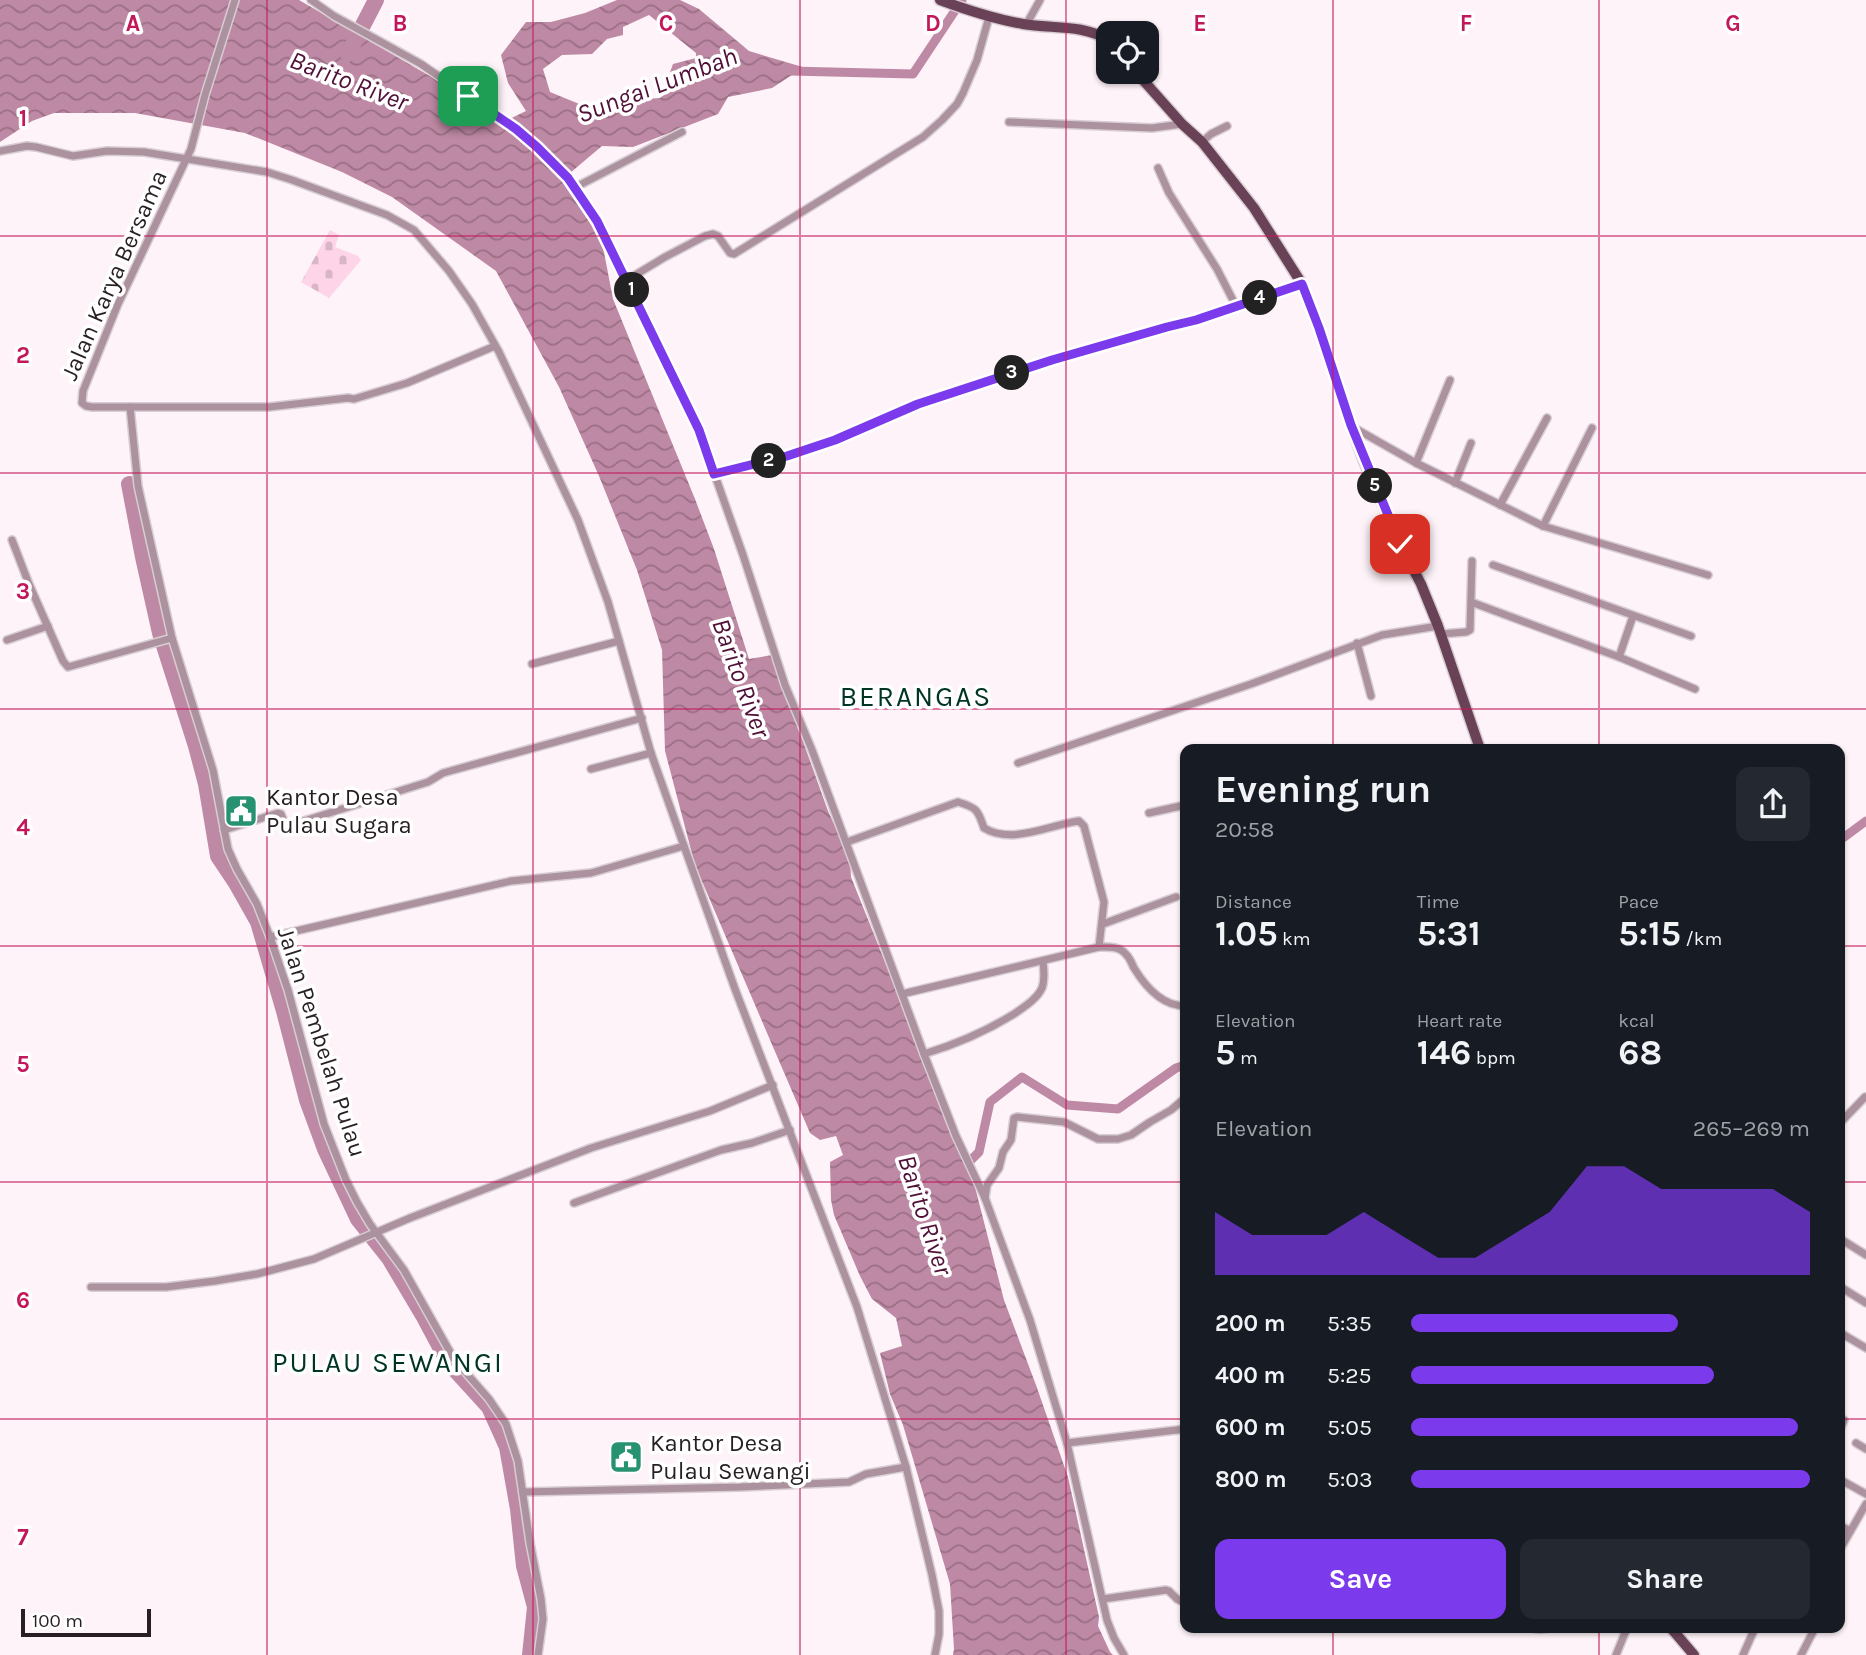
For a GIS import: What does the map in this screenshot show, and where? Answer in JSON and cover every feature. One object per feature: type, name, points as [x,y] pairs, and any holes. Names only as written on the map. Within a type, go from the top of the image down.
[{"type":"main road","points":[[940,0],[987,17],[1096,34]]},
{"type":"main road","points":[[1147,84],[1202,142],[1254,208],[1302,284],[1351,425],[1400,544],[1421,584],[1478,744]]},
{"type":"main road","points":[[1677,1633],[1694,1655]]},
{"type":"street","points":[[186,158],[191,149],[235,0]]},
{"type":"street","points":[[311,0],[334,16],[421,64],[516,129],[568,178],[597,221],[626,280],[699,430],[785,685],[847,842],[924,1054],[958,1140],[984,1195],[1030,1320],[1067,1443],[1107,1620],[1124,1655]]},
{"type":"street","points":[[1026,25],[1040,0]]},
{"type":"street","points":[[626,280],[709,234],[718,236],[730,253],[734,254],[923,137],[950,112],[963,93],[977,60],[987,17]]},
{"type":"street","points":[[1009,122],[1152,128],[1182,124]]},
{"type":"street","points":[[1202,142],[1227,126]]},
{"type":"street","points":[[574,188],[682,132]]},
{"type":"street","points":[[0,151],[27,146],[72,156],[107,151],[144,152],[280,176],[400,221],[414,230],[449,271],[472,304],[495,346],[578,520],[608,602],[651,753],[735,989],[857,1307],[906,1467],[939,1611],[935,1655]]},
{"type":"street","name":"Jalan Karya Bersama","points":[[186,158],[96,357],[81,399],[86,406],[269,407],[363,397],[407,383],[495,346]]},
{"type":"street","points":[[1157,168],[1236,306]]},
{"type":"street","points":[[714,474],[787,456],[835,440],[918,404],[1052,360],[1196,320],[1302,284]]},
{"type":"street","points":[[1416,463],[1450,380]]},
{"type":"street","name":"Jalan Pembelah Pulau","points":[[130,407],[138,485],[169,639],[213,770],[224,830],[233,861],[257,904],[270,937],[288,990],[324,1124],[370,1234],[404,1270],[454,1359],[489,1399],[506,1424],[518,1461],[542,1609],[538,1655]]},
{"type":"street","points":[[1500,505],[1547,418]]},
{"type":"street","points":[[1351,425],[1416,463],[1543,526],[1708,575]]},
{"type":"street","points":[[1543,526],[1592,428]]},
{"type":"street","points":[[1455,483],[1471,443]]},
{"type":"street","points":[[12,540],[63,662],[68,667],[169,639]]},
{"type":"street","points":[[1018,763],[1251,684],[1381,635],[1439,630],[1466,632],[1469,630],[1472,561]]},
{"type":"street","points":[[1493,565],[1691,636]]},
{"type":"street","points":[[1471,602],[1619,657],[1695,689]]},
{"type":"street","points":[[1619,657],[1633,616]]},
{"type":"street","points":[[7,640],[48,626]]},
{"type":"street","points":[[532,664],[619,641]]},
{"type":"street","points":[[1357,643],[1371,696]]},
{"type":"street","points":[[224,830],[278,813],[286,826],[291,825],[428,782],[443,773],[642,718]]},
{"type":"street","points":[[591,769],[651,753]]},
{"type":"street","points":[[847,842],[958,802],[978,811],[984,828],[1001,835],[1079,821],[1084,826],[1104,902],[1099,947]]},
{"type":"street","points":[[1149,813],[1180,806]]},
{"type":"street","points":[[270,937],[512,881],[591,873],[684,846]]},
{"type":"street","points":[[1103,924],[1176,897]]},
{"type":"street","points":[[902,993],[1099,947],[1111,947],[1123,950],[1145,986],[1168,1003],[1180,1006]]},
{"type":"street","points":[[924,1054],[989,1030],[1026,1006],[1043,986],[1043,961]]},
{"type":"street","points":[[91,1287],[166,1287],[247,1276],[314,1259],[370,1234],[591,1148],[709,1111],[773,1085]]},
{"type":"street","points":[[1845,1112],[1865,1097]]},
{"type":"street","points":[[984,1195],[1011,1140],[1014,1118],[1064,1122],[1098,1139],[1118,1139],[1131,1135],[1180,1102]]},
{"type":"street","points":[[575,1203],[722,1150],[790,1130]]},
{"type":"street","points":[[1845,1241],[1865,1253]]},
{"type":"street","points":[[1845,1290],[1866,1303]]},
{"type":"street","points":[[1845,1336],[1866,1348]]},
{"type":"street","points":[[1067,1443],[1180,1430]]},
{"type":"street","points":[[1856,1443],[1866,1449]]},
{"type":"street","points":[[523,1492],[849,1482],[866,1474],[906,1467]]},
{"type":"street","points":[[1845,1482],[1866,1493]]},
{"type":"street","points":[[1845,1540],[1866,1504]]},
{"type":"street","points":[[1845,1528],[1850,1531]]},
{"type":"street","points":[[1103,1599],[1166,1590],[1180,1601]]},
{"type":"street","points":[[1616,1655],[1625,1633]]},
{"type":"street","points":[[1742,1655],[1753,1633]]},
{"type":"street","points":[[1801,1655],[1812,1633]]},
{"type":"green space","points":[[330,230],[339,235],[335,247],[358,256],[361,260],[329,298],[301,282]]},
{"type":"water","name":"Barito River","points":[[0,0],[299,0],[466,97],[501,123],[526,111],[508,83],[501,55],[526,22],[551,22],[585,13],[617,0],[680,0],[699,9],[749,51],[806,68],[772,88],[728,97],[718,114],[633,147],[602,146],[570,173],[565,181],[602,242],[613,299],[714,549],[749,659],[772,655],[828,811],[850,858],[851,877],[975,1187],[1004,1300],[1068,1477],[1099,1617],[1098,1626],[1113,1655],[953,1655],[950,1584],[903,1425],[890,1394],[880,1353],[902,1346],[896,1318],[872,1299],[834,1215],[830,1162],[843,1155],[836,1136],[820,1140],[810,1133],[695,865],[665,751],[662,650],[637,570],[559,387],[496,271],[392,197],[342,172],[245,133],[135,113],[54,113],[32,121],[0,142]],"holes":[[[649,15],[696,53],[696,58],[673,64],[668,78],[669,91],[660,98],[629,100],[599,118],[589,114],[589,108],[550,92],[543,69],[562,55],[592,54],[607,39],[623,35],[623,27]]]},
{"type":"waterway","name":"Barito River","points":[[348,54],[376,0]]},
{"type":"waterway","name":"Sungai Lumbah","points":[[790,71],[913,74],[962,0]]},
{"type":"waterway","points":[[129,484],[160,633],[206,784],[218,856],[258,922],[307,1100],[325,1149],[358,1219],[389,1258],[448,1362],[489,1407],[507,1447],[518,1509],[524,1566],[535,1607],[530,1655]]},
{"type":"waterway","points":[[1845,837],[1866,821]]},
{"type":"waterway","points":[[963,1168],[979,1152],[990,1102],[1022,1077],[1067,1105],[1118,1109],[1180,1067]]},
{"type":"place","name":"Kantor Desa Pulau Sugara","points":[[241,811]]},
{"type":"place","name":"Kantor Desa Pulau Sewangi","points":[[626,1457]]},
{"type":"district","name":"BERANGAS","points":[[916,696]]},
{"type":"district","name":"PULAU SEWANGI","points":[[388,1362]]},
{"type":"route","points":[[468,96],[537,147],[568,178],[597,221],[699,430],[714,474],[787,456],[835,440],[918,404],[1052,360],[1196,320],[1302,284],[1364,461],[1400,544]]}]
